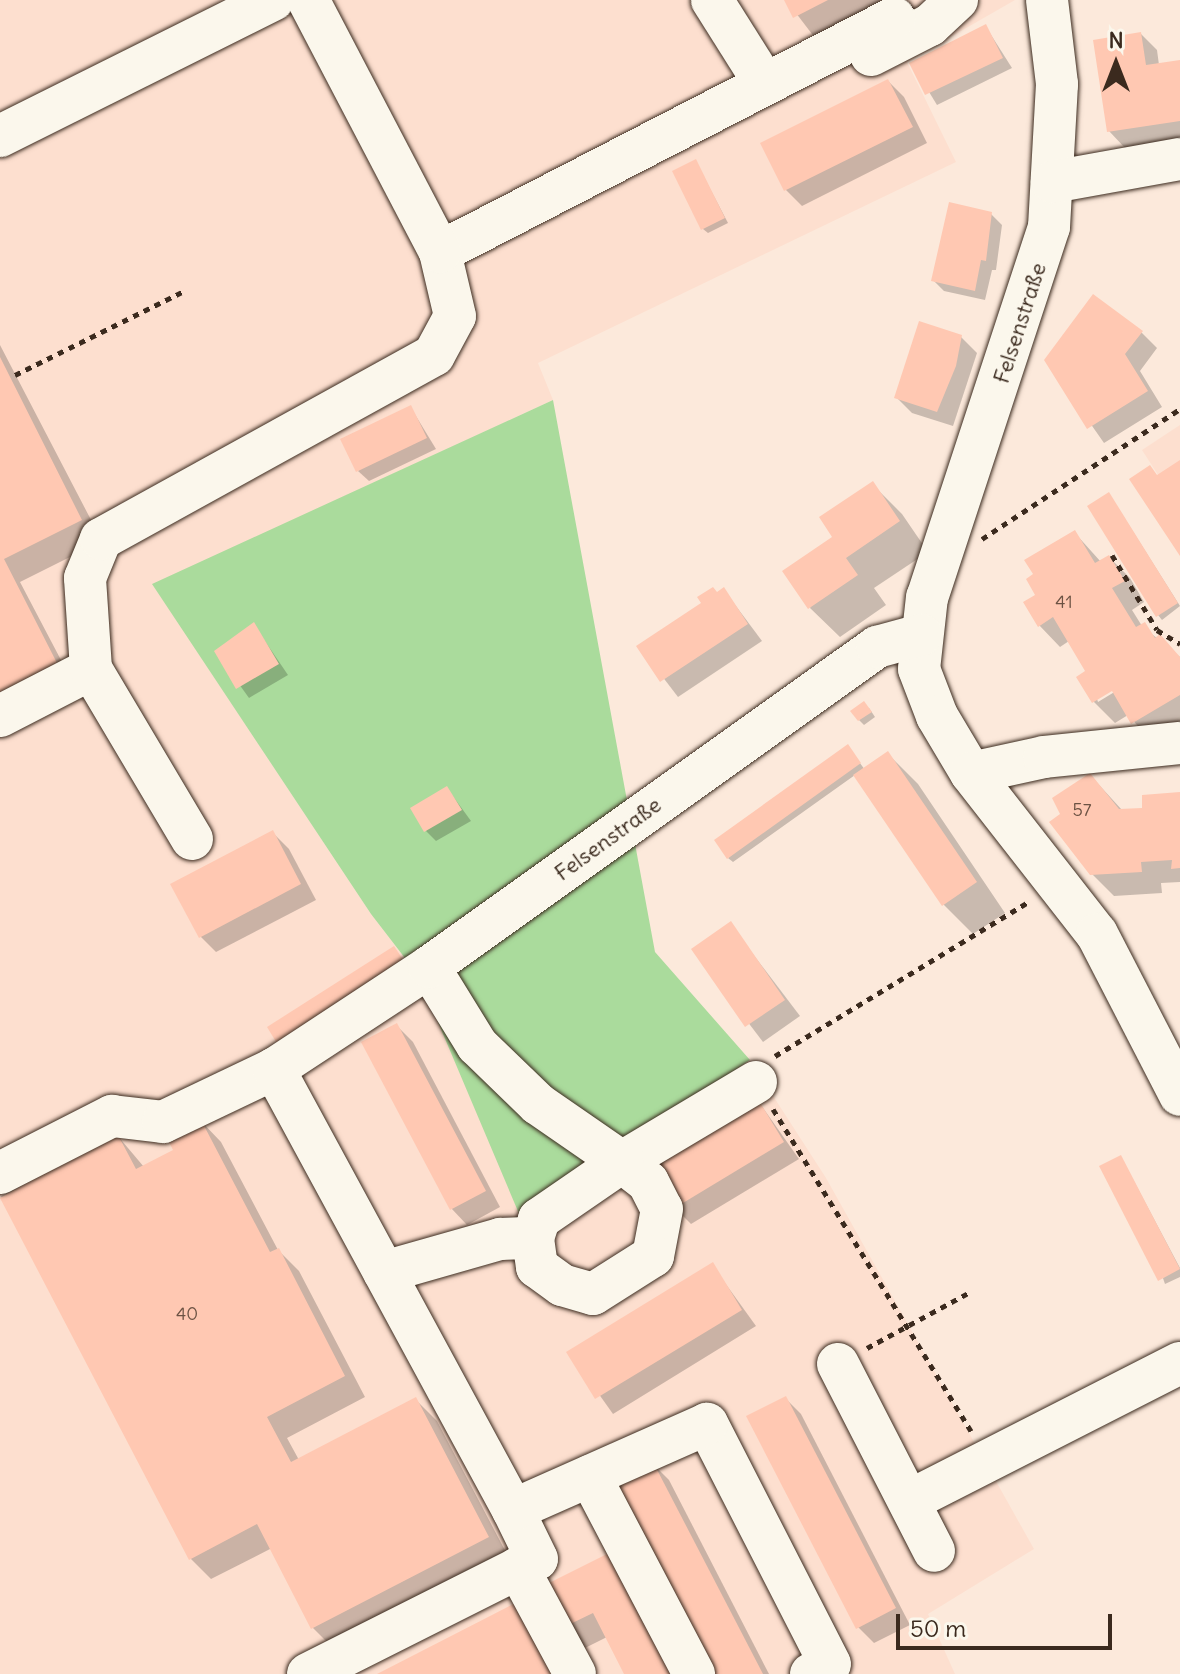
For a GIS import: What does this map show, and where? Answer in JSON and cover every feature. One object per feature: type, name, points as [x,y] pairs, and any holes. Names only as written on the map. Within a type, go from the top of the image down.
[{"type":"street","points":[[0,136],[273,0]]},
{"type":"street","points":[[192,839],[91,669],[85,578],[101,539],[434,355],[455,316],[440,252],[308,0]]},
{"type":"street","points":[[712,0],[760,99]]},
{"type":"street","points":[[440,252],[760,99],[930,25],[957,0]]},
{"type":"street","name":"Felsenstraße","points":[[1047,0],[1057,84],[1049,227],[1038,275],[927,597],[919,669],[937,716],[971,773],[1097,934],[1180,1095]]},
{"type":"street","points":[[760,99],[894,18]]},
{"type":"street","points":[[1052,182],[1180,159]]},
{"type":"street","name":"Felsenstraße","points":[[0,1173],[112,1116],[163,1122],[274,1069],[424,971],[877,647],[921,635]]},
{"type":"street","points":[[0,716],[91,669]]},
{"type":"street","points":[[971,773],[1044,757],[1180,743]]},
{"type":"street","points":[[424,971],[477,1045],[538,1104],[622,1162],[648,1182],[662,1209],[653,1256],[593,1294],[562,1285],[537,1267],[533,1238],[539,1219],[622,1162],[756,1082]]},
{"type":"street","points":[[274,1069],[537,1559],[308,1674]]},
{"type":"street","points":[[384,1272],[500,1239],[533,1238]]},
{"type":"street","points":[[909,1501],[1180,1363]]},
{"type":"street","points":[[838,1364],[934,1551]]},
{"type":"street","points":[[513,1510],[707,1424],[830,1664],[811,1674]]},
{"type":"street","points":[[590,1476],[694,1674]]},
{"type":"street","points":[[518,1568],[575,1674]]},
{"type":"path","points":[[15,375],[186,290]]},
{"type":"path","points":[[944,552],[972,546],[1180,409]]},
{"type":"path","points":[[1112,555],[1157,630],[1180,644]]},
{"type":"path","points":[[989,1460],[756,1082],[762,1064],[1058,884]]},
{"type":"path","points":[[838,1364],[970,1292]]},
{"type":"shaded area","points":[[0,0],[1015,0],[907,62],[956,162],[538,363],[553,400],[153,585],[371,914],[418,975],[521,1216],[750,1060],[826,1178],[1034,1549],[928,1614],[955,1674],[0,1674]]},
{"type":"shaded area","points":[[1180,425],[1180,509],[1142,450]]},
{"type":"green space","points":[[553,400],[655,952],[750,1060],[520,1216],[418,975],[371,914],[152,584]]},
{"type":"building","points":[[784,0],[828,0],[793,18]]},
{"type":"building","points":[[986,24],[1003,58],[925,95],[909,63]]},
{"type":"building","points":[[1141,32],[1146,65],[1180,60],[1180,121],[1107,132],[1093,40]]},
{"type":"building","points":[[888,79],[913,127],[784,191],[760,143]]},
{"type":"building","points":[[696,159],[725,218],[701,230],[672,171]]},
{"type":"building","points":[[949,202],[992,212],[986,261],[981,260],[975,291],[931,281]]},
{"type":"building","points":[[1093,294],[1143,331],[1125,354],[1148,391],[1087,429],[1044,360]]},
{"type":"building","points":[[919,321],[962,335],[956,366],[937,412],[894,398]]},
{"type":"building","points":[[0,357],[82,520],[4,559],[58,665],[0,694]]},
{"type":"building","points":[[411,405],[427,438],[356,472],[340,439]]},
{"type":"building","points":[[1180,460],[1180,556],[1129,479],[1150,465],[1157,475]]},
{"type":"building","points":[[873,481],[900,521],[846,558],[858,575],[808,609],[782,571],[832,537],[819,517]]},
{"type":"building","points":[[1109,492],[1178,603],[1156,617],[1087,506]]},
{"type":"building","points":[[1075,530],[1095,563],[1109,555],[1125,581],[1112,588],[1136,627],[1145,622],[1155,638],[1160,634],[1180,657],[1180,695],[1131,724],[1112,691],[1092,703],[1076,677],[1085,671],[1053,617],[1038,627],[1023,602],[1035,595],[1026,579],[1033,574],[1024,560]]},
{"type":"building","points":[[713,587],[717,592],[724,587],[748,624],[660,682],[636,646],[701,603],[697,597]]},
{"type":"building","points":[[254,622],[279,664],[236,689],[214,651]]},
{"type":"building","points":[[864,701],[872,712],[858,721],[850,711]]},
{"type":"building","points":[[848,744],[861,763],[727,859],[714,840]]},
{"type":"building","points":[[888,751],[977,882],[942,906],[853,775]]},
{"type":"building","points":[[1090,773],[1119,809],[1142,808],[1142,795],[1180,792],[1180,868],[1171,869],[1172,860],[1141,862],[1142,872],[1090,875],[1049,822],[1060,814],[1052,798]]},
{"type":"building","points":[[447,786],[462,810],[424,832],[410,808]]},
{"type":"building","points":[[273,830],[301,884],[199,938],[170,884]]},
{"type":"building","points":[[731,921],[785,1000],[745,1027],[691,949]]},
{"type":"building","points":[[394,946],[406,964],[278,1045],[267,1027]]},
{"type":"building","points":[[397,1023],[486,1191],[450,1210],[361,1042]]},
{"type":"building","points":[[756,1096],[784,1142],[673,1209],[646,1163]]},
{"type":"building","points":[[200,1118],[270,1252],[279,1248],[345,1376],[267,1417],[291,1462],[416,1397],[489,1537],[311,1629],[257,1524],[189,1560],[0,1198],[117,1133],[136,1169],[173,1150],[166,1136]]},
{"type":"building","points":[[1121,1155],[1180,1269],[1158,1281],[1099,1166]]},
{"type":"building","points":[[713,1262],[742,1310],[595,1399],[566,1352]]},
{"type":"building","points":[[786,1396],[896,1608],[856,1629],[746,1416]]},
{"type":"building","points":[[653,1462],[763,1674],[713,1674],[614,1482]]},
{"type":"building","points":[[615,1550],[677,1674],[624,1674],[593,1613],[562,1628],[541,1587]]},
{"type":"building","points":[[525,1598],[564,1674],[377,1674]]}]
